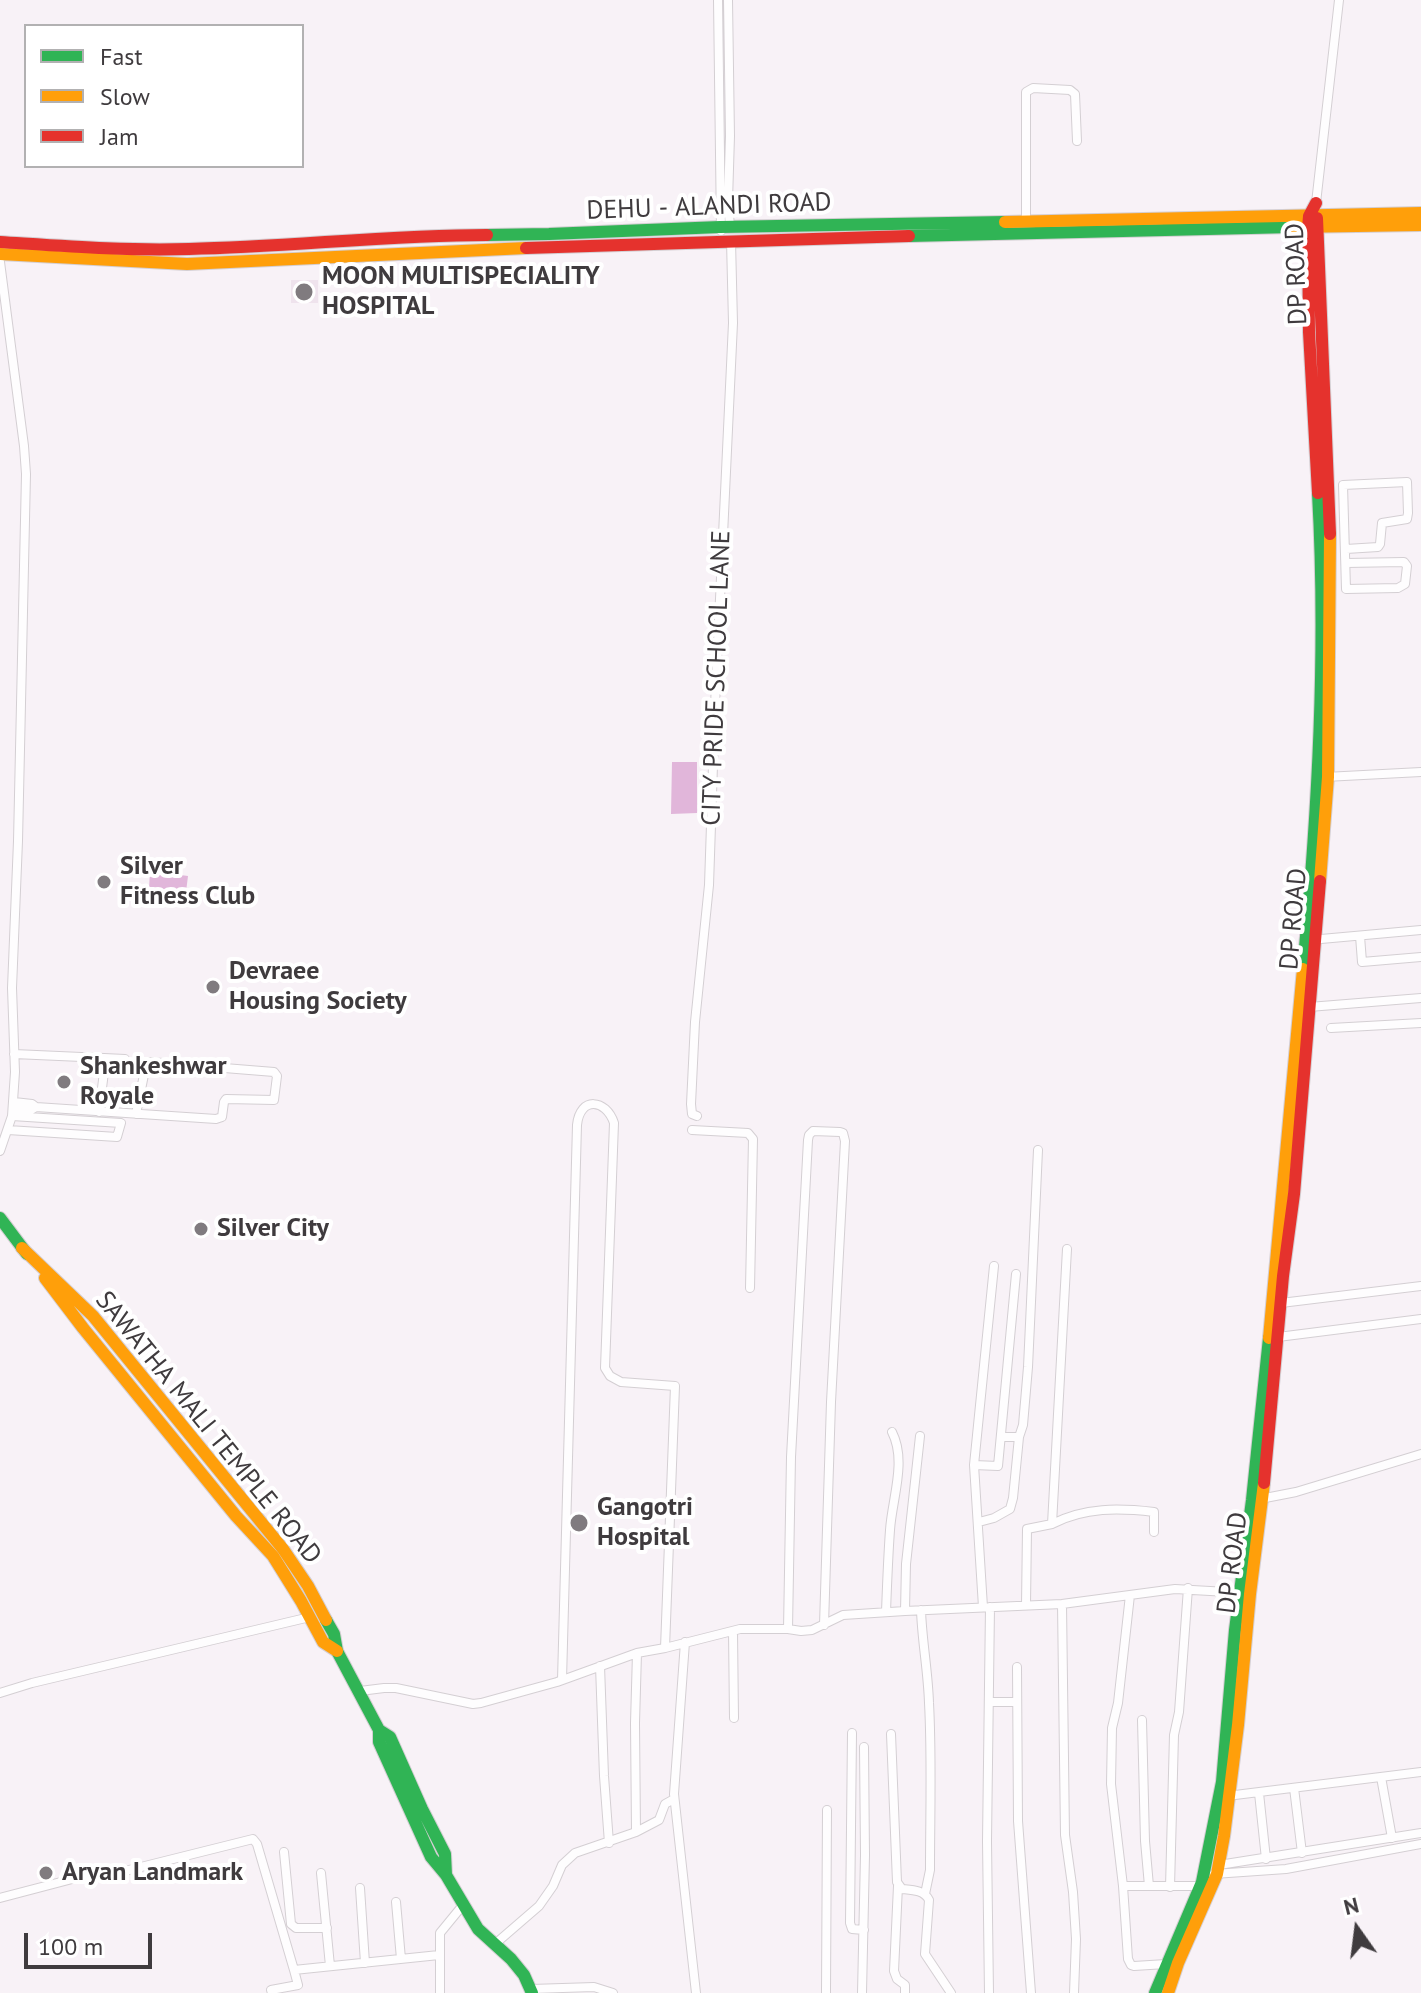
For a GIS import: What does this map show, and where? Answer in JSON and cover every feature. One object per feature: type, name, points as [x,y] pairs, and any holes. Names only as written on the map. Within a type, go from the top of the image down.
[{"type":"street","points":[[718,0],[725,227]]},
{"type":"street","points":[[725,227],[730,136],[728,0]]},
{"type":"street","points":[[1313,218],[1339,0]]},
{"type":"street","points":[[1026,221],[1026,92],[1033,88],[1070,90],[1075,94],[1077,141]]},
{"type":"street","name":"DEHU - ALANDI ROAD","points":[[0,254],[187,264],[454,250],[959,234],[1421,213]]},
{"type":"street","name":"DEHU - ALANDI ROAD","points":[[0,242],[113,249],[190,249],[430,235],[1026,221],[1313,218],[1421,225]]},
{"type":"street","name":"DP ROAD","points":[[1313,218],[1323,500],[1322,777]]},
{"type":"street","name":"CITY PRIDE SCHOOL LANE","points":[[694,1115],[695,1022],[709,885],[733,323],[725,227]]},
{"type":"street","points":[[0,262],[26,474],[19,829],[12,988],[13,1109],[0,1151]]},
{"type":"street","points":[[1331,559],[1346,557],[1378,547],[1382,523],[1407,519],[1407,482],[1343,485],[1346,557],[1346,589],[1398,588],[1407,581],[1404,562],[1346,557]]},
{"type":"street","name":"DP ROAD","points":[[1168,1993],[1214,1871],[1233,1718],[1244,1593],[1253,1579],[1263,1376],[1310,940],[1322,777],[1331,559],[1323,500]]},
{"type":"street","points":[[1322,777],[1421,772]]},
{"type":"street","points":[[1310,940],[1421,930]]},
{"type":"street","points":[[1360,936],[1362,962],[1421,957]]},
{"type":"street","name":"DP ROAD","points":[[1257,1500],[1294,1194],[1309,1007],[1310,940]]},
{"type":"street","points":[[1309,1007],[1421,998]]},
{"type":"street","points":[[1331,1028],[1421,1023]]},
{"type":"street","points":[[14,1054],[125,1059]]},
{"type":"street","points":[[99,1112],[104,1058]]},
{"type":"street","points":[[13,1109],[31,1110],[36,1107],[99,1112],[220,1119],[226,1099],[274,1100],[277,1076],[274,1072],[150,1062],[146,1065],[136,1114]]},
{"type":"street","points":[[562,1680],[577,1125],[583,1107],[594,1104],[611,1112],[614,1123],[605,1368],[610,1376],[621,1382],[675,1386],[665,1648]]},
{"type":"street","points":[[8,1130],[117,1137],[121,1123],[13,1109]]},
{"type":"street","points":[[692,1130],[748,1133],[753,1139],[750,1288]]},
{"type":"street","points":[[788,1629],[794,1394],[808,1140],[813,1131],[840,1132],[845,1141],[831,1402],[824,1625]]},
{"type":"street","points":[[979,1522],[1010,1509],[1013,1498],[1028,1367],[1038,1150]]},
{"type":"street","name":"SAWATHA MALI TEMPLE ROAD","points":[[0,1218],[83,1328],[236,1516],[273,1556],[323,1642],[337,1651]]},
{"type":"street","name":"SAWATHA MALI TEMPLE ROAD","points":[[22,1248],[93,1316],[283,1549],[308,1586],[334,1634],[337,1651],[379,1730],[379,1742],[431,1857],[446,1875],[478,1929],[511,1959],[532,1991]]},
{"type":"street","points":[[1052,1524],[1067,1249]]},
{"type":"street","points":[[989,1993],[987,1813],[990,1702],[986,1607],[974,1465],[994,1266]]},
{"type":"street","points":[[974,1465],[998,1466],[1016,1274]]},
{"type":"street","points":[[1281,1303],[1421,1286]]},
{"type":"street","points":[[1278,1337],[1421,1319]]},
{"type":"street","points":[[886,1612],[890,1527],[898,1457],[892,1432]]},
{"type":"street","points":[[905,1611],[906,1564],[920,1436]]},
{"type":"street","points":[[1001,1437],[1019,1437]]},
{"type":"street","points":[[1257,1500],[1296,1492],[1421,1454]]},
{"type":"street","points":[[1026,1605],[1027,1529],[1087,1511],[1120,1508],[1154,1512],[1154,1532]]},
{"type":"street","points":[[360,1691],[396,1688],[473,1704],[491,1702],[562,1680],[637,1653],[733,1631],[812,1630],[843,1615],[1062,1604],[1188,1588],[1244,1593]]},
{"type":"street","points":[[1170,1887],[1174,1735],[1179,1712],[1188,1588]]},
{"type":"street","points":[[1130,1595],[1118,1703],[1112,1728],[1111,1784],[1130,1962],[1134,1966],[1166,1964]]},
{"type":"street","points":[[1062,1604],[1065,1835],[1076,1939],[1074,1993]]},
{"type":"street","points":[[921,1610],[930,1718],[930,1870],[925,1894]]},
{"type":"street","points":[[0,1693],[310,1617]]},
{"type":"street","points":[[733,1631],[734,1718]]},
{"type":"street","points":[[685,1642],[674,1799],[696,1993]]},
{"type":"street","points":[[636,1832],[637,1653]]},
{"type":"street","points":[[600,1666],[609,1843]]},
{"type":"street","points":[[1017,1667],[1018,1821],[1031,1993]]},
{"type":"street","points":[[990,1702],[1016,1702]]},
{"type":"street","points":[[1142,1720],[1149,1886]]},
{"type":"street","points":[[852,1733],[851,1928],[864,1930]]},
{"type":"street","points":[[891,1734],[898,1886],[894,1971],[897,1979],[905,1985],[905,1993]]},
{"type":"street","points":[[862,1993],[864,1747]]},
{"type":"street","points":[[1224,1796],[1421,1772]]},
{"type":"street","points":[[1381,1777],[1392,1838]]},
{"type":"street","points":[[1294,1788],[1302,1853]]},
{"type":"street","points":[[1259,1793],[1266,1859]]},
{"type":"street","points":[[495,1944],[545,1899],[568,1858],[659,1820],[665,1804],[674,1799]]},
{"type":"street","points":[[826,1993],[827,1810]]},
{"type":"street","points":[[1214,1871],[1266,1859],[1421,1833]]},
{"type":"street","points":[[0,1898],[99,1872],[125,1871],[248,1840],[255,1841],[298,1985],[271,1990],[272,1993]]},
{"type":"street","points":[[1214,1871],[1286,1869],[1421,1844]]},
{"type":"street","points":[[284,1852],[291,1924],[296,1928],[327,1928]]},
{"type":"street","name":"DP ROAD","points":[[1155,1993],[1201,1886],[1214,1871]]},
{"type":"street","points":[[321,1873],[330,1966]]},
{"type":"street","points":[[898,1886],[925,1894],[929,1900],[925,1954],[951,1993]]},
{"type":"street","points":[[1123,1886],[1201,1886]]},
{"type":"street","points":[[360,1888],[365,1963]]},
{"type":"street","points":[[396,1902],[401,1959]]},
{"type":"street","points":[[440,1993],[440,1933],[463,1905]]},
{"type":"street","points":[[294,1970],[439,1955]]},
{"type":"street","points":[[532,1991],[594,1987],[613,1993]]},
{"type":"shaded area","name":"MOON MULTISPECIALITY HOSPITAL","points":[[291,280],[318,280],[318,303],[291,303]]},
{"type":"shaded area","points":[[672,762],[697,762],[697,813],[671,814]]},
{"type":"shaded area","points":[[150,871],[188,876],[186,892],[149,889]]},
{"type":"traffic: fast","points":[[487,235],[1005,222]]},
{"type":"traffic: fast","points":[[909,236],[1293,227]]},
{"type":"traffic: fast","points":[[1303,969],[1320,731],[1322,612],[1318,493]]},
{"type":"traffic: fast","points":[[0,1218],[27,1254]]},
{"type":"traffic: fast","points":[[1155,1993],[1202,1882],[1222,1782],[1235,1630],[1269,1338]]},
{"type":"traffic: fast","points":[[326,1620],[334,1634],[337,1651],[379,1730],[379,1742],[431,1857],[446,1875],[478,1929],[511,1959],[524,1975],[532,1993]]},
{"type":"traffic: fast","points":[[379,1730],[390,1737],[445,1854],[446,1875]]},
{"type":"traffic: slow","points":[[1005,222],[1421,213]]},
{"type":"traffic: slow","points":[[1293,227],[1421,225]]},
{"type":"traffic: slow","points":[[0,254],[187,264],[526,248]]},
{"type":"traffic: slow","points":[[1320,881],[1328,777],[1330,534]]},
{"type":"traffic: slow","points":[[1269,1338],[1303,969]]},
{"type":"traffic: slow","points":[[22,1248],[93,1316],[283,1549],[326,1620]]},
{"type":"traffic: slow","points":[[45,1278],[236,1516],[273,1556],[323,1642],[337,1651]]},
{"type":"traffic: slow","points":[[1168,1993],[1217,1874],[1238,1725],[1264,1483]]},
{"type":"traffic: jam","points":[[1316,203],[1309,216],[1308,228],[1309,332],[1318,493]]},
{"type":"traffic: jam","points":[[1317,218],[1330,534]]},
{"type":"traffic: jam","points":[[0,242],[165,249],[487,235]]},
{"type":"traffic: jam","points":[[526,248],[909,236]]},
{"type":"traffic: jam","points":[[1264,1483],[1283,1276],[1294,1194],[1320,881]]},
{"type":"place","name":"MOON MULTISPECIALITY HOSPITAL","points":[[304,292]]},
{"type":"place","name":"Silver Fitness Club","points":[[104,882]]},
{"type":"place","name":"Devraee Housing Society","points":[[213,987]]},
{"type":"place","name":"Shankeshwar Royale","points":[[64,1082]]},
{"type":"place","name":"Silver City","points":[[201,1229]]},
{"type":"place","name":"Gangotri Hospital","points":[[579,1523]]},
{"type":"place","name":"Aryan Landmark","points":[[46,1873]]}]
